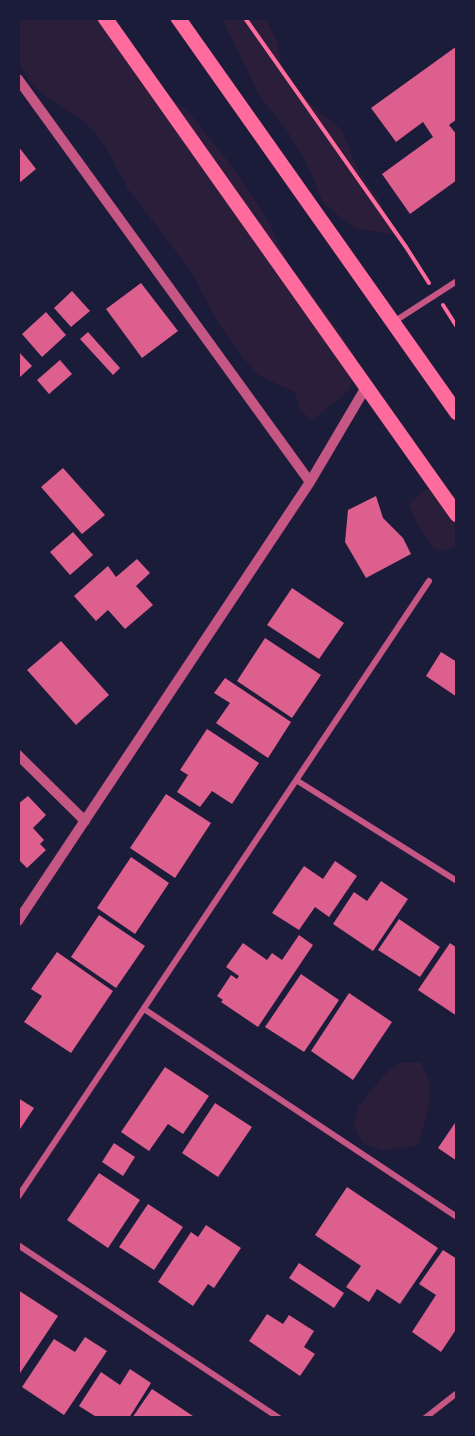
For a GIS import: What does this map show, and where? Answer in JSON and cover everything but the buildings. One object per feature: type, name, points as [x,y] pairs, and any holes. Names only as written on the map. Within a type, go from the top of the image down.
[{"type":"main road","points":[[105,18],[457,515]]},
{"type":"main road","points":[[178,18],[457,413]]},
{"type":"street","points":[[18,79],[310,482]]},
{"type":"street","points":[[392,323],[457,281]]},
{"type":"street","points":[[18,921],[310,482],[366,387]]},
{"type":"street","points":[[18,1197],[429,581]]},
{"type":"street","points":[[18,757],[85,821]]},
{"type":"street","points":[[297,780],[457,881]]},
{"type":"street","points":[[144,1009],[457,1217]]},
{"type":"street","points":[[18,1245],[279,1418]]},
{"type":"street","points":[[425,1418],[457,1393]]},
{"type":"path","points":[[245,18],[432,287]]},
{"type":"path","points":[[438,297],[457,327]]},
{"type":"shaded area","points":[[18,18],[98,18],[171,98],[187,110],[225,157],[264,213],[290,267],[354,353],[356,372],[348,391],[313,420],[300,411],[295,392],[258,375],[244,359],[218,323],[190,270],[128,189],[95,132],[80,119],[42,94],[28,79],[18,63]]},
{"type":"shaded area","points":[[222,18],[265,18],[277,41],[284,78],[342,130],[357,168],[379,200],[396,234],[355,229],[323,203],[308,166],[286,129],[260,97]]},
{"type":"shaded area","points":[[435,489],[457,497],[457,545],[445,551],[434,549],[417,524],[409,504],[424,490]]},
{"type":"shaded area","points":[[421,1062],[429,1081],[430,1102],[419,1145],[383,1151],[364,1144],[354,1127],[358,1106],[383,1076],[399,1063]]}]
